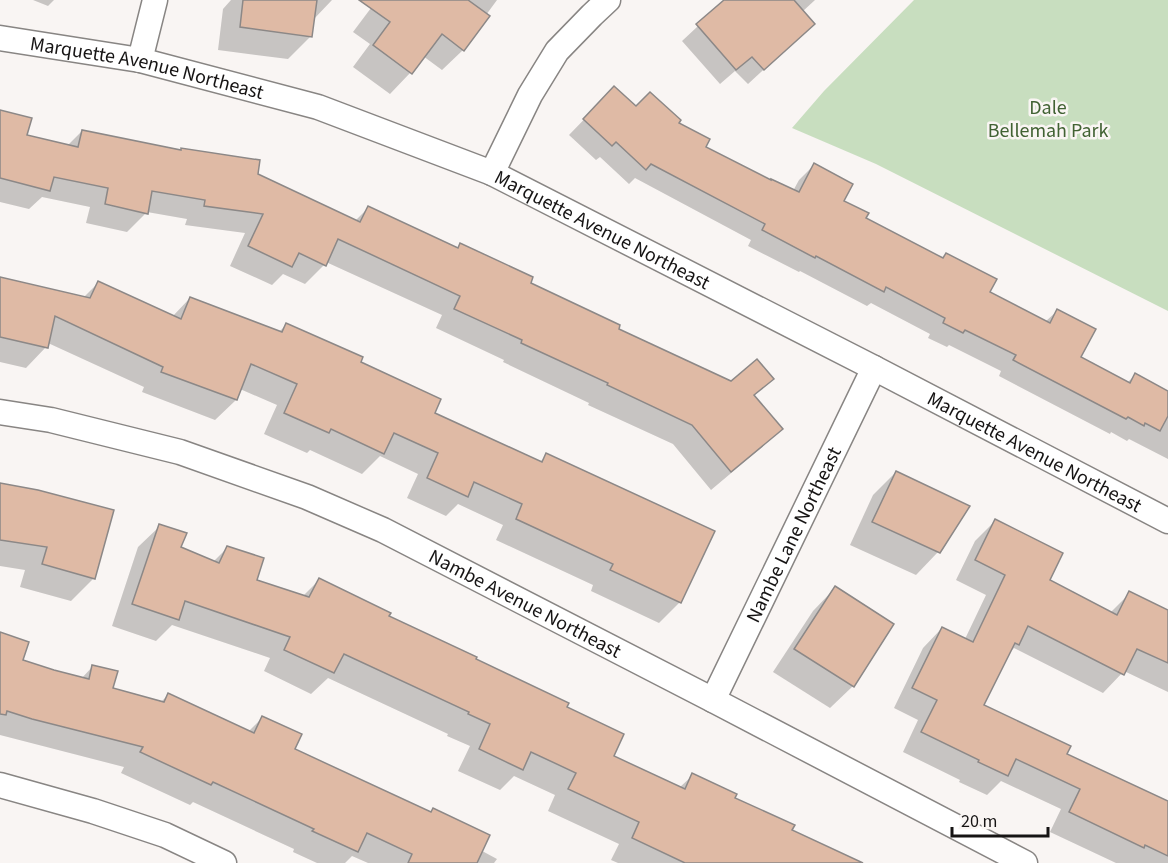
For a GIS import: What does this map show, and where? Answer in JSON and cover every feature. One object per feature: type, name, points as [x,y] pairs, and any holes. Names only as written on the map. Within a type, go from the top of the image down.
[{"type":"street","points":[[140,60],[155,0]]},
{"type":"street","points":[[492,173],[530,95],[557,51],[608,0]]},
{"type":"street","name":"Marquette Avenue Northeast","points":[[0,38],[140,60],[318,107],[492,173],[1168,521]]},
{"type":"street","name":"Nambe Lane Northeast","points":[[713,700],[874,368]]},
{"type":"street","name":"Nambe Avenue Northeast","points":[[0,412],[51,420],[180,452],[307,497],[382,530],[1025,863]]},
{"type":"street","points":[[0,785],[93,811],[165,836],[224,863]]},
{"type":"green space","name":"Dale Bellemah Park","points":[[914,0],[1168,0],[1168,311],[876,164],[792,128],[824,91]]},
{"type":"building","points":[[243,0],[317,0],[312,37],[240,27]]},
{"type":"building","points":[[359,0],[468,0],[490,16],[464,51],[442,34],[412,74],[373,45],[390,22]]},
{"type":"building","points":[[724,0],[794,0],[815,24],[764,70],[752,57],[736,70],[696,24]]},
{"type":"building","points":[[614,86],[636,106],[650,92],[681,120],[679,123],[710,139],[706,147],[799,192],[814,163],[853,184],[844,201],[869,213],[866,218],[943,258],[946,253],[997,279],[990,292],[1050,323],[1057,309],[1096,329],[1081,357],[1130,383],[1135,373],[1168,391],[1168,416],[1160,431],[1145,423],[1144,426],[1128,417],[1126,419],[1013,360],[1016,355],[965,330],[963,333],[943,323],[945,318],[886,287],[884,292],[816,256],[815,258],[762,230],[765,224],[651,164],[646,170],[616,142],[612,146],[583,119]]},
{"type":"building","points":[[0,110],[32,118],[27,135],[78,147],[82,130],[181,150],[181,148],[260,160],[258,174],[360,222],[368,206],[458,248],[460,243],[533,277],[531,283],[620,325],[619,329],[731,381],[757,359],[774,379],[754,395],[783,429],[731,472],[692,425],[521,343],[522,340],[454,309],[460,296],[338,239],[326,266],[299,253],[292,267],[248,246],[263,214],[204,206],[205,200],[152,191],[148,214],[105,204],[108,188],[54,177],[50,191],[0,178]]},
{"type":"building","points":[[0,277],[90,298],[98,281],[181,319],[190,297],[282,332],[286,323],[363,357],[361,362],[441,399],[435,413],[542,462],[546,453],[715,531],[681,603],[610,570],[613,564],[516,519],[522,504],[474,482],[468,497],[427,478],[438,453],[394,433],[384,454],[331,429],[329,433],[284,413],[297,384],[251,364],[237,400],[161,372],[163,367],[55,316],[48,348],[0,337]]},
{"type":"building","points":[[896,471],[970,506],[940,553],[872,522]]},
{"type":"building","points":[[0,483],[38,490],[114,510],[95,579],[42,564],[47,547],[0,540]]},
{"type":"building","points":[[995,519],[1063,553],[1050,580],[1117,615],[1129,591],[1168,610],[1168,663],[1137,649],[1124,675],[1028,626],[1019,645],[1015,643],[984,705],[1071,746],[1067,754],[1168,801],[1168,856],[1145,845],[1144,848],[1069,812],[1080,789],[1016,759],[1008,776],[921,732],[937,700],[912,688],[942,627],[973,642],[1005,575],[975,560]]},
{"type":"building","points":[[159,524],[187,533],[181,547],[219,563],[227,546],[264,558],[257,580],[309,597],[319,578],[391,613],[389,616],[569,703],[567,707],[624,734],[614,756],[685,789],[692,773],[737,794],[735,798],[795,825],[792,830],[863,863],[685,863],[632,838],[639,822],[568,789],[576,773],[531,752],[523,770],[479,749],[490,724],[468,714],[469,712],[344,654],[334,673],[284,650],[290,637],[185,601],[179,620],[132,604]]},
{"type":"building","points":[[835,586],[894,624],[854,687],[794,649]]},
{"type":"building","points":[[0,632],[29,642],[23,660],[54,670],[89,679],[92,665],[118,671],[113,688],[164,702],[168,693],[254,733],[262,716],[302,734],[295,749],[431,812],[433,808],[490,835],[477,863],[408,863],[412,854],[367,833],[358,852],[213,782],[211,785],[140,752],[143,747],[7,711],[6,715],[0,714]]}]
